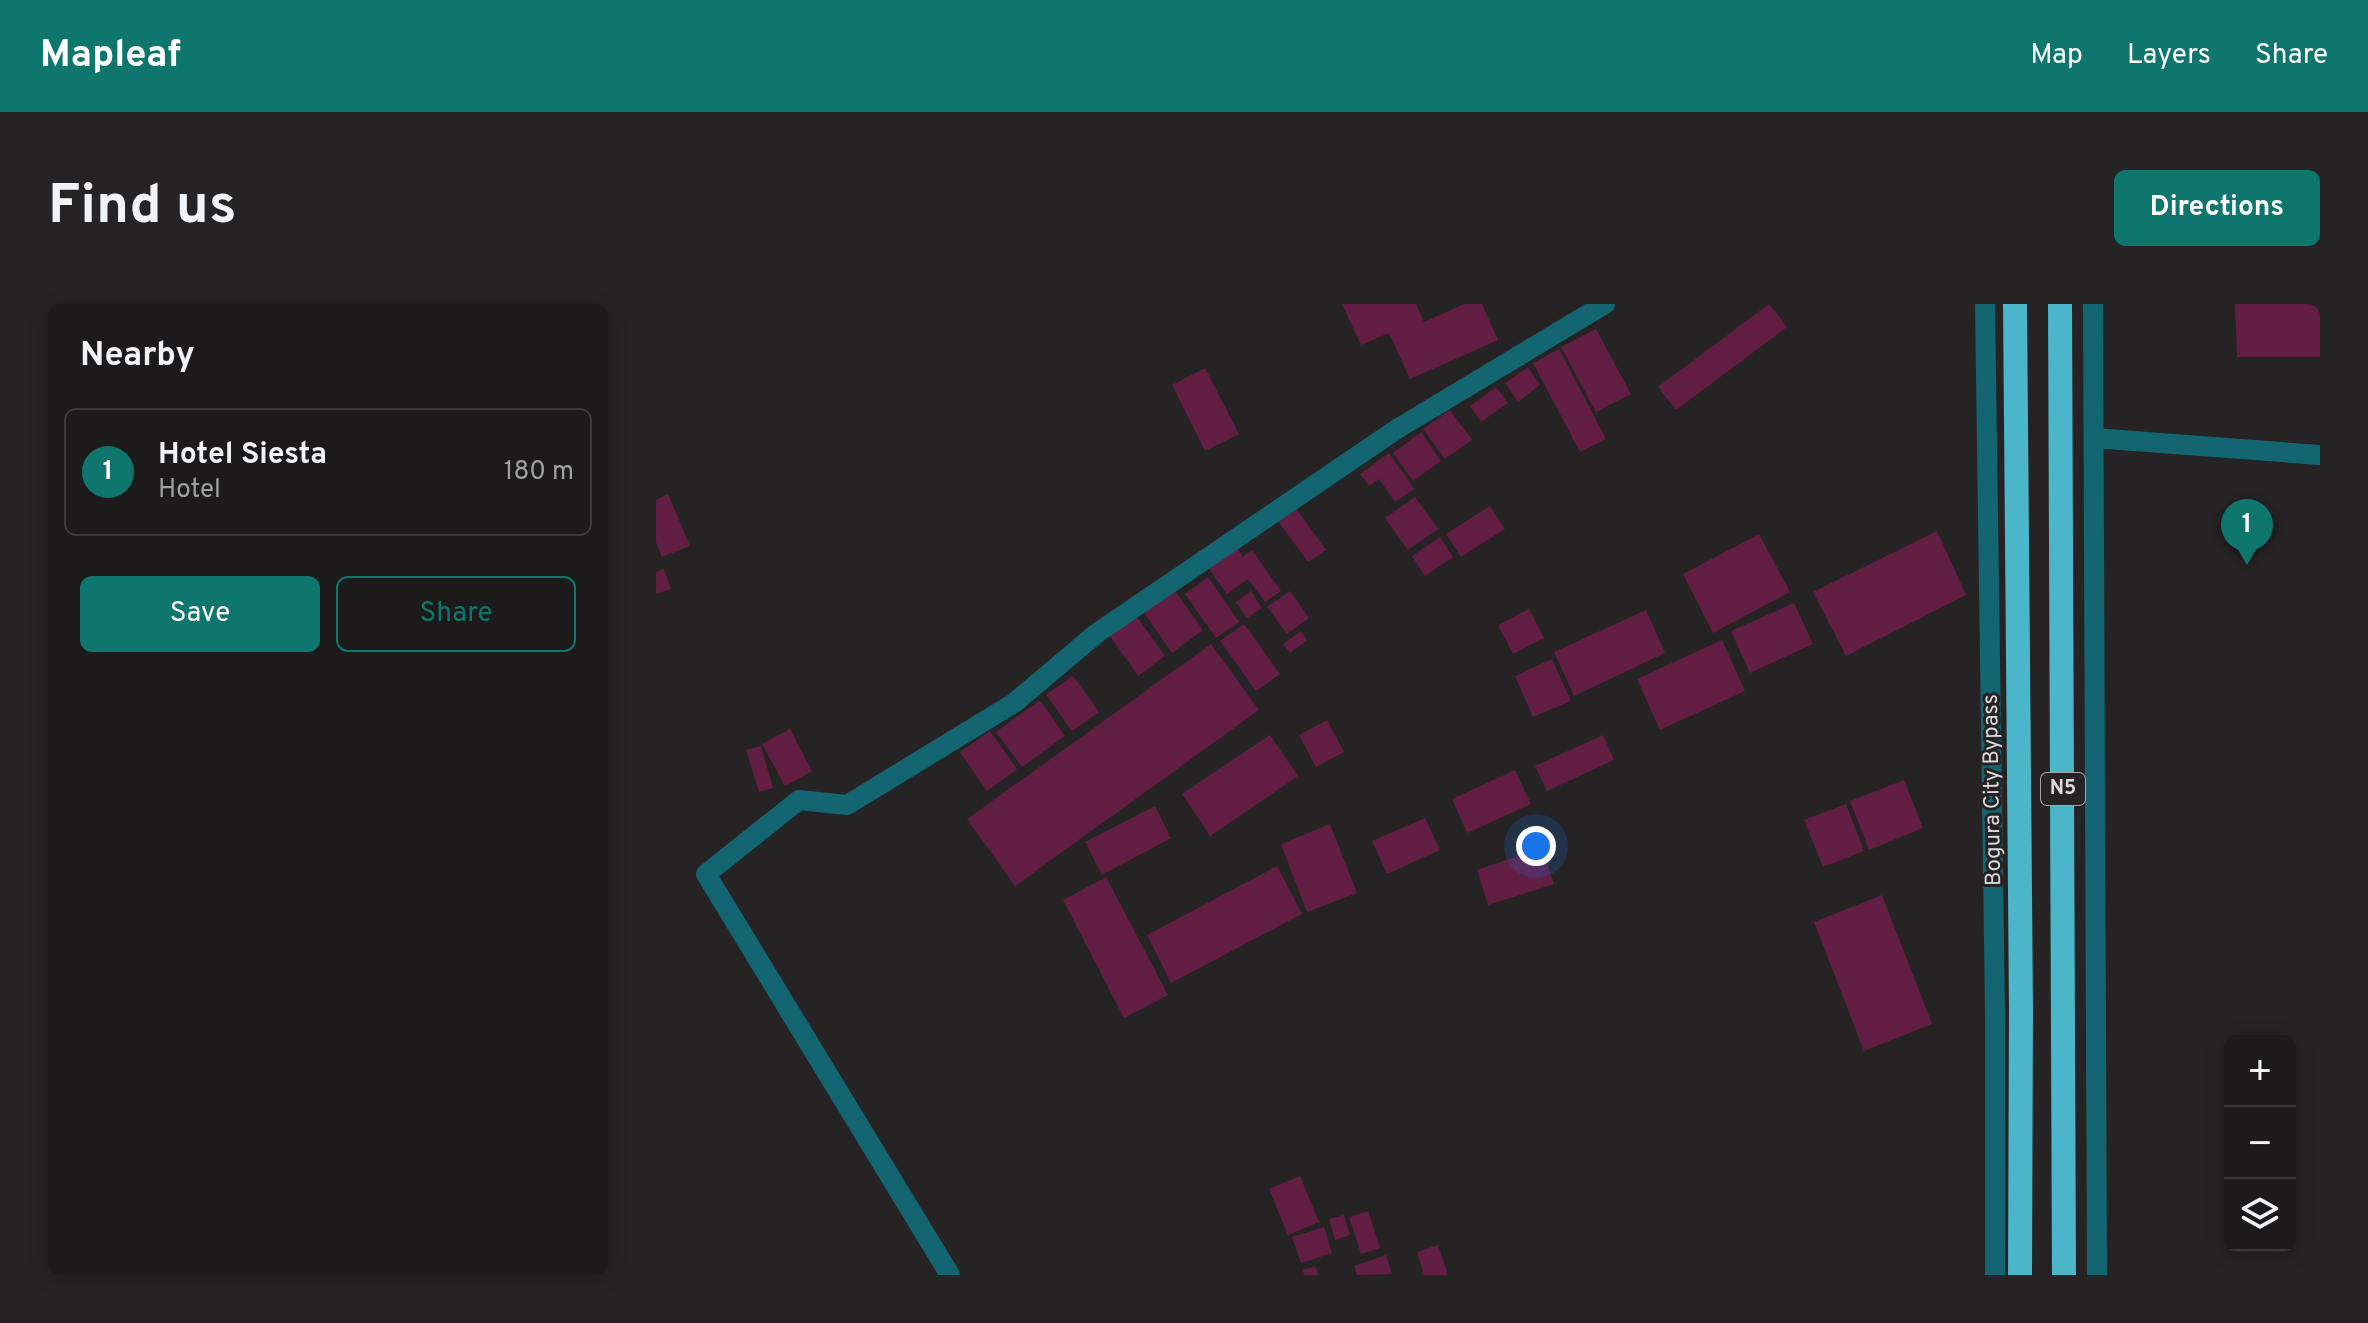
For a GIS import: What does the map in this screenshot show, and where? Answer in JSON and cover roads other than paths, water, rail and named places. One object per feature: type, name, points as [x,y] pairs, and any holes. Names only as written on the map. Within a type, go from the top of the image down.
[{"type":"highway","name":"Bogura City Bypass","points":[[2015,304],[2021,994],[2020,1275]]},
{"type":"highway","name":"N5","points":[[2060,304],[2064,1275]]},
{"type":"street","points":[[950,1275],[706,874],[799,800],[847,805],[1014,703],[1097,633],[1397,429],[1605,304]]},
{"type":"street","points":[[1985,304],[1995,1011],[1995,1275]]},
{"type":"street","points":[[2093,304],[2097,1275]]},
{"type":"street","points":[[2094,438],[2320,455]]},
{"type":"place","name":"Hotel Siesta","points":[[2247,565]]}]
